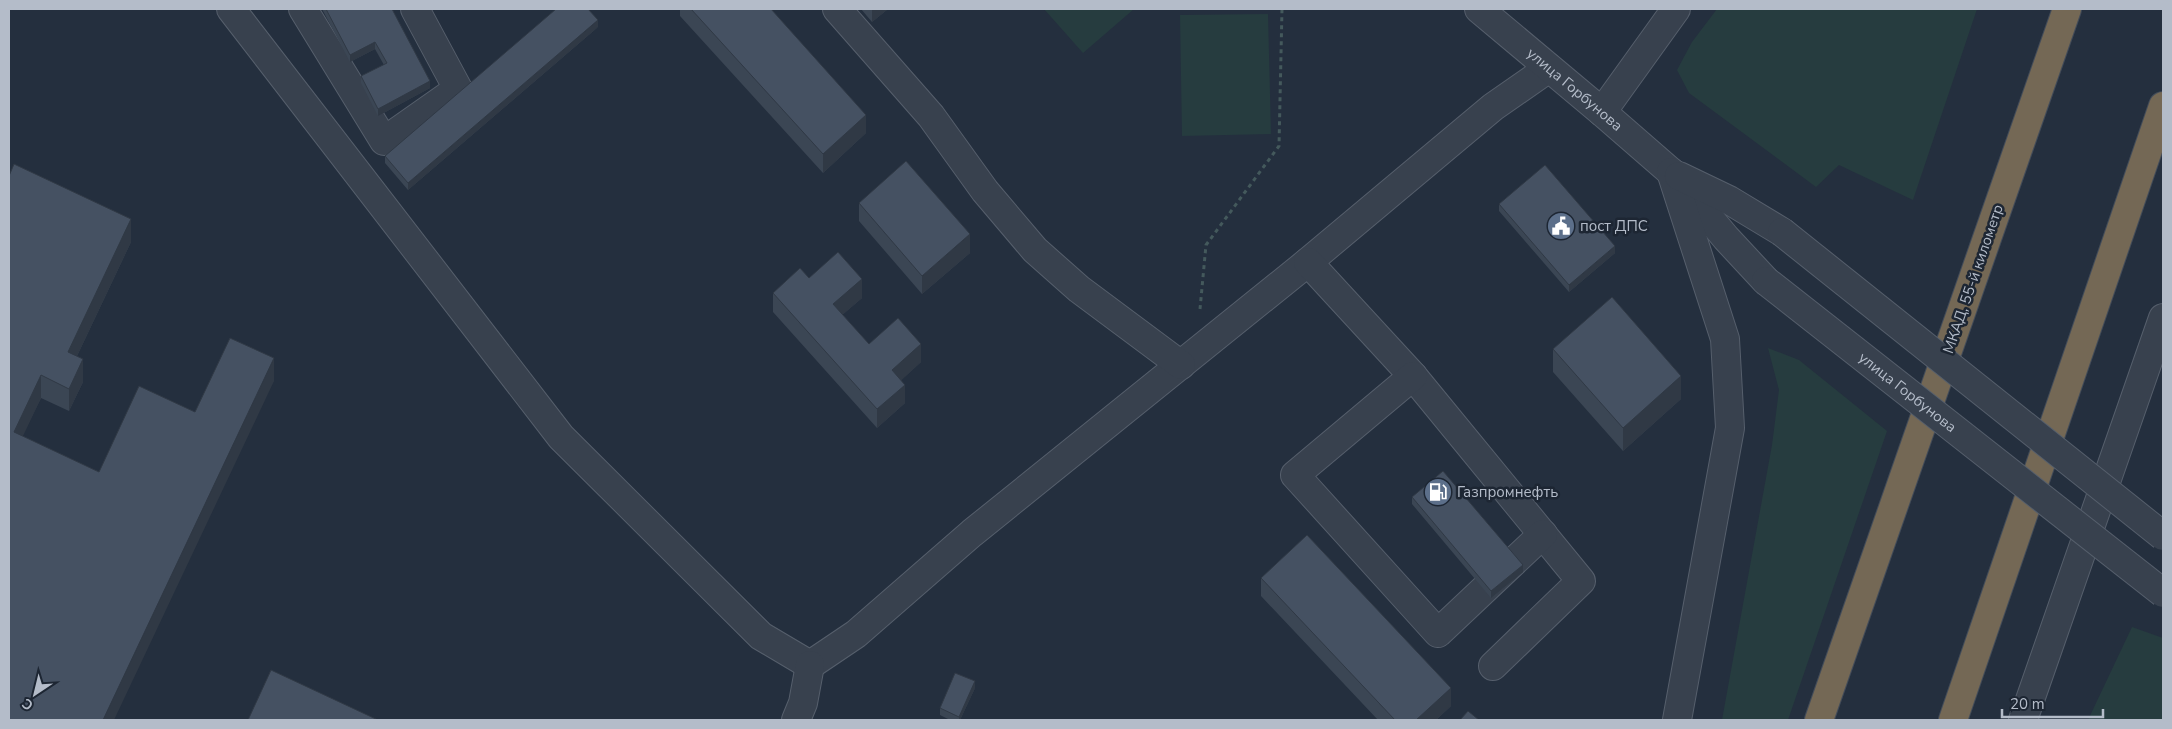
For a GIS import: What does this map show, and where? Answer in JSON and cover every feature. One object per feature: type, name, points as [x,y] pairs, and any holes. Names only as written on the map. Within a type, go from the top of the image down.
[{"type":"highway","name":"МКАД, 55-й километр","points":[[1819,720],[2067,9]]},
{"type":"highway","points":[[1953,720],[2163,106]]},
{"type":"street","points":[[231,9],[561,438],[761,636],[810,665]]},
{"type":"street","points":[[303,9],[384,141],[458,89],[415,9]]},
{"type":"street","points":[[837,9],[931,116],[984,191],[1035,250],[1079,289],[1181,365]]},
{"type":"street","name":"улица Горбунова","points":[[1479,9],[1671,172],[1726,238],[1766,281],[2163,594]]},
{"type":"street","points":[[1602,112],[1676,9]]},
{"type":"street","points":[[796,720],[803,703],[810,665],[856,634],[972,534],[1308,262],[1494,107],[1549,68]]},
{"type":"street","points":[[1671,172],[1726,340],[1730,428],[1677,720]]},
{"type":"street","name":"улица Горбунова","points":[[1671,172],[1729,200],[1782,232],[2163,536]]},
{"type":"street","points":[[1709,288],[1709,264],[1726,238],[1737,230],[1752,227],[1782,232]]},
{"type":"street","points":[[1308,262],[1413,376],[1581,581],[1493,666]]},
{"type":"street","points":[[2023,720],[2163,318]]},
{"type":"street","points":[[1413,376],[1295,475],[1438,633],[1543,534]]},
{"type":"path","points":[[1200,316],[1206,245],[1279,146],[1282,9]]},
{"type":"green space","points":[[1044,9],[1134,9],[1083,53]]},
{"type":"green space","points":[[1717,9],[1977,9],[1913,200],[1839,165],[1816,187],[1689,93],[1677,70],[1692,42]]},
{"type":"green space","points":[[1268,14],[1271,134],[1182,136],[1180,15]]},
{"type":"green space","points":[[1768,348],[1799,360],[1887,431],[1788,720],[1722,720],[1772,445],[1779,390]]},
{"type":"green space","points":[[2132,627],[2163,638],[2163,720],[2088,720]]},
{"type":"building","points":[[326,9],[392,9],[430,81],[378,109],[361,76],[387,63],[375,42],[350,55]]},
{"type":"building","points":[[556,9],[588,9],[598,20],[408,183],[385,156]]},
{"type":"building","points":[[691,9],[771,9],[866,115],[823,154]]},
{"type":"building","points":[[906,161],[970,234],[922,276],[859,203]]},
{"type":"building","points":[[14,164],[131,219],[68,352],[83,359],[69,389],[41,375],[14,432],[99,472],[139,386],[195,412],[230,338],[274,358],[103,720],[9,720],[9,176]]},
{"type":"building","points":[[1545,165],[1615,246],[1569,285],[1499,204]]},
{"type":"building","points":[[838,252],[862,279],[833,304],[869,344],[898,318],[921,344],[892,370],[905,385],[877,409],[773,293],[800,268],[809,278]]},
{"type":"building","points":[[1612,297],[1681,376],[1623,428],[1553,349]]},
{"type":"building","points":[[1443,471],[1523,565],[1491,591],[1412,497]]},
{"type":"building","points":[[1307,535],[1451,688],[1416,720],[1395,720],[1261,578]]},
{"type":"building","points":[[271,670],[378,720],[248,720]]},
{"type":"building","points":[[955,673],[975,681],[959,717],[940,708]]},
{"type":"building","points":[[1468,711],[1479,720],[1460,720]]},
{"type":"place","name":"пост ДПС","points":[[1561,226]]},
{"type":"place","name":"Газпромнефть","points":[[1438,492]]}]
